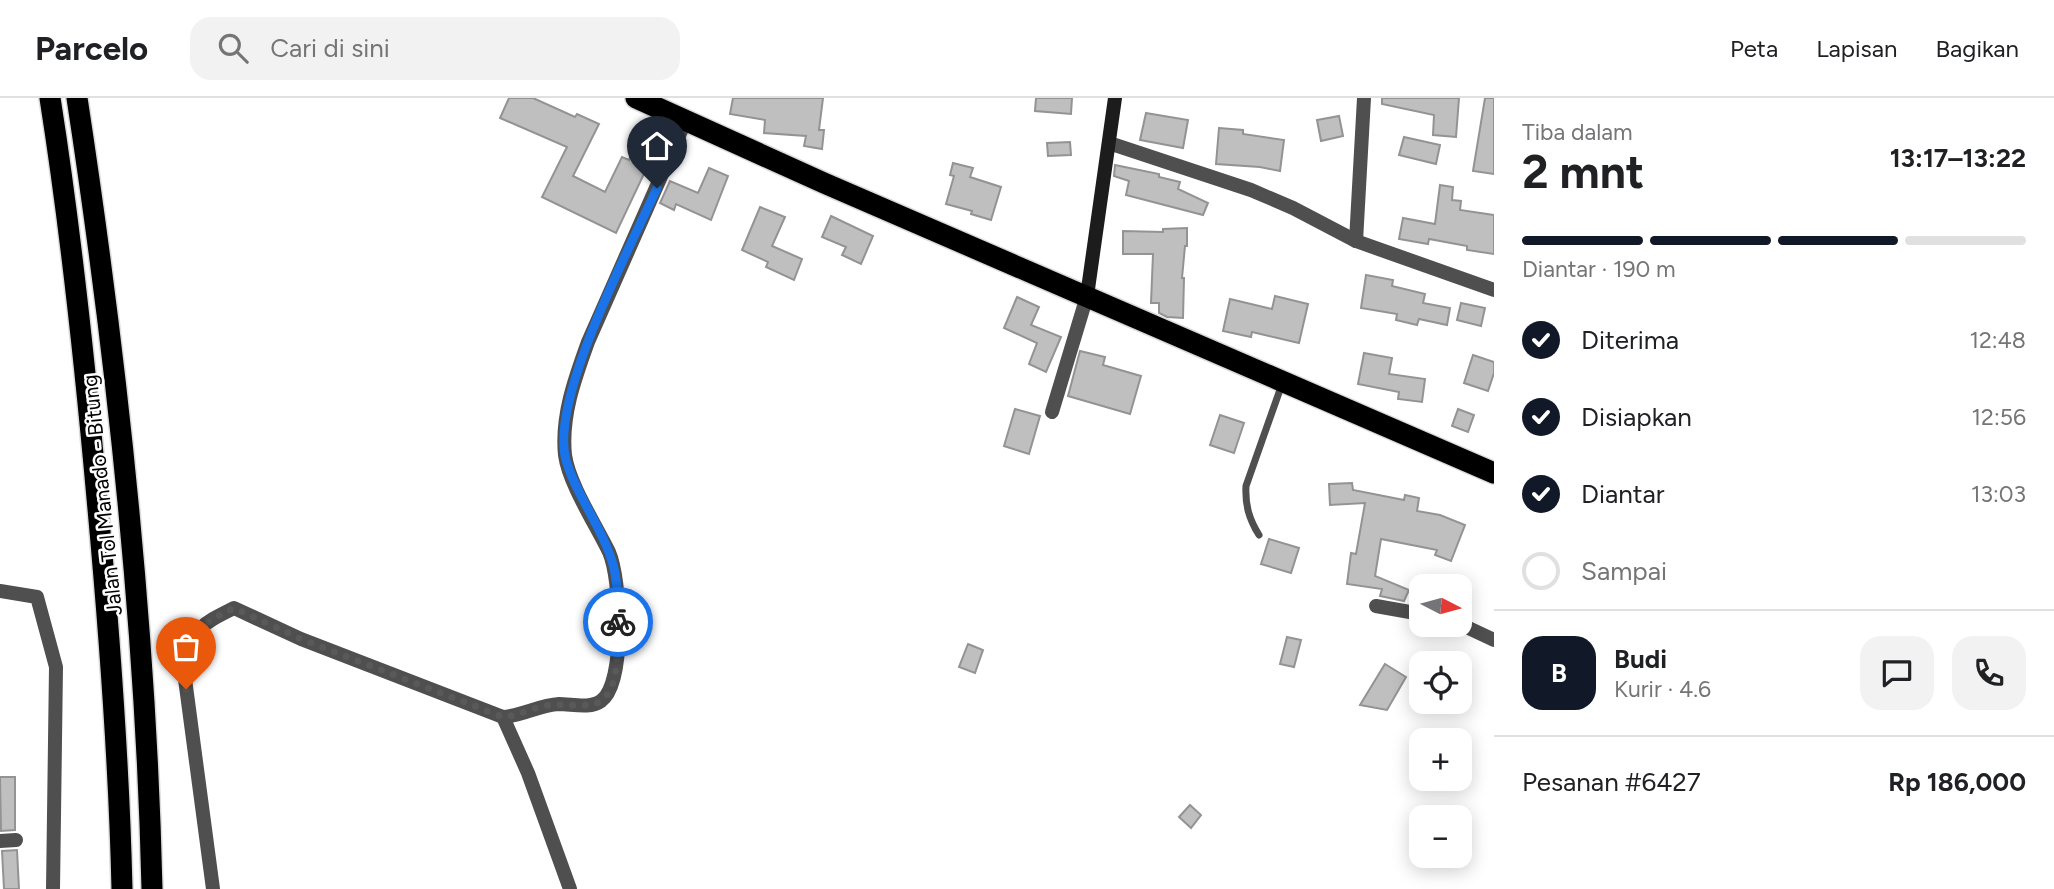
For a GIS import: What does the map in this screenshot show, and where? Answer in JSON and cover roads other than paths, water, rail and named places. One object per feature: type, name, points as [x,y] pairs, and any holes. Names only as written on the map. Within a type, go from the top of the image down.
[{"type":"highway","name":"Jalan Tol Manado - Bitung","points":[[50,98],[83,340],[106,606],[120,814],[122,889]]},
{"type":"highway","name":"Jalan Tol Manado - Bitung","points":[[78,98],[111,337],[137,589],[152,889]]},
{"type":"highway","points":[[636,98],[685,122],[1283,382],[1493,466]]},
{"type":"street","points":[[1052,412],[1087,296],[1115,98]]},
{"type":"street","points":[[1356,241],[1364,98]]},
{"type":"street","points":[[213,889],[183,664],[190,640],[209,620],[234,608],[301,639],[503,717],[512,717],[545,706],[596,704],[604,699],[616,676],[616,576],[611,556],[565,458],[565,426],[575,378],[588,342],[685,122]]},
{"type":"street","points":[[1109,143],[1251,190],[1293,208],[1356,241],[1494,290]]},
{"type":"street","points":[[0,591],[37,597],[56,667],[53,889]]},
{"type":"street","points":[[1376,606],[1409,612]]},
{"type":"street","points":[[1472,630],[1494,640]]},
{"type":"street","points":[[503,717],[524,764],[570,889]]},
{"type":"street","points":[[0,841],[16,840]]},
{"type":"lane","points":[[1259,535],[1248,515],[1246,486],[1283,382]]}]
